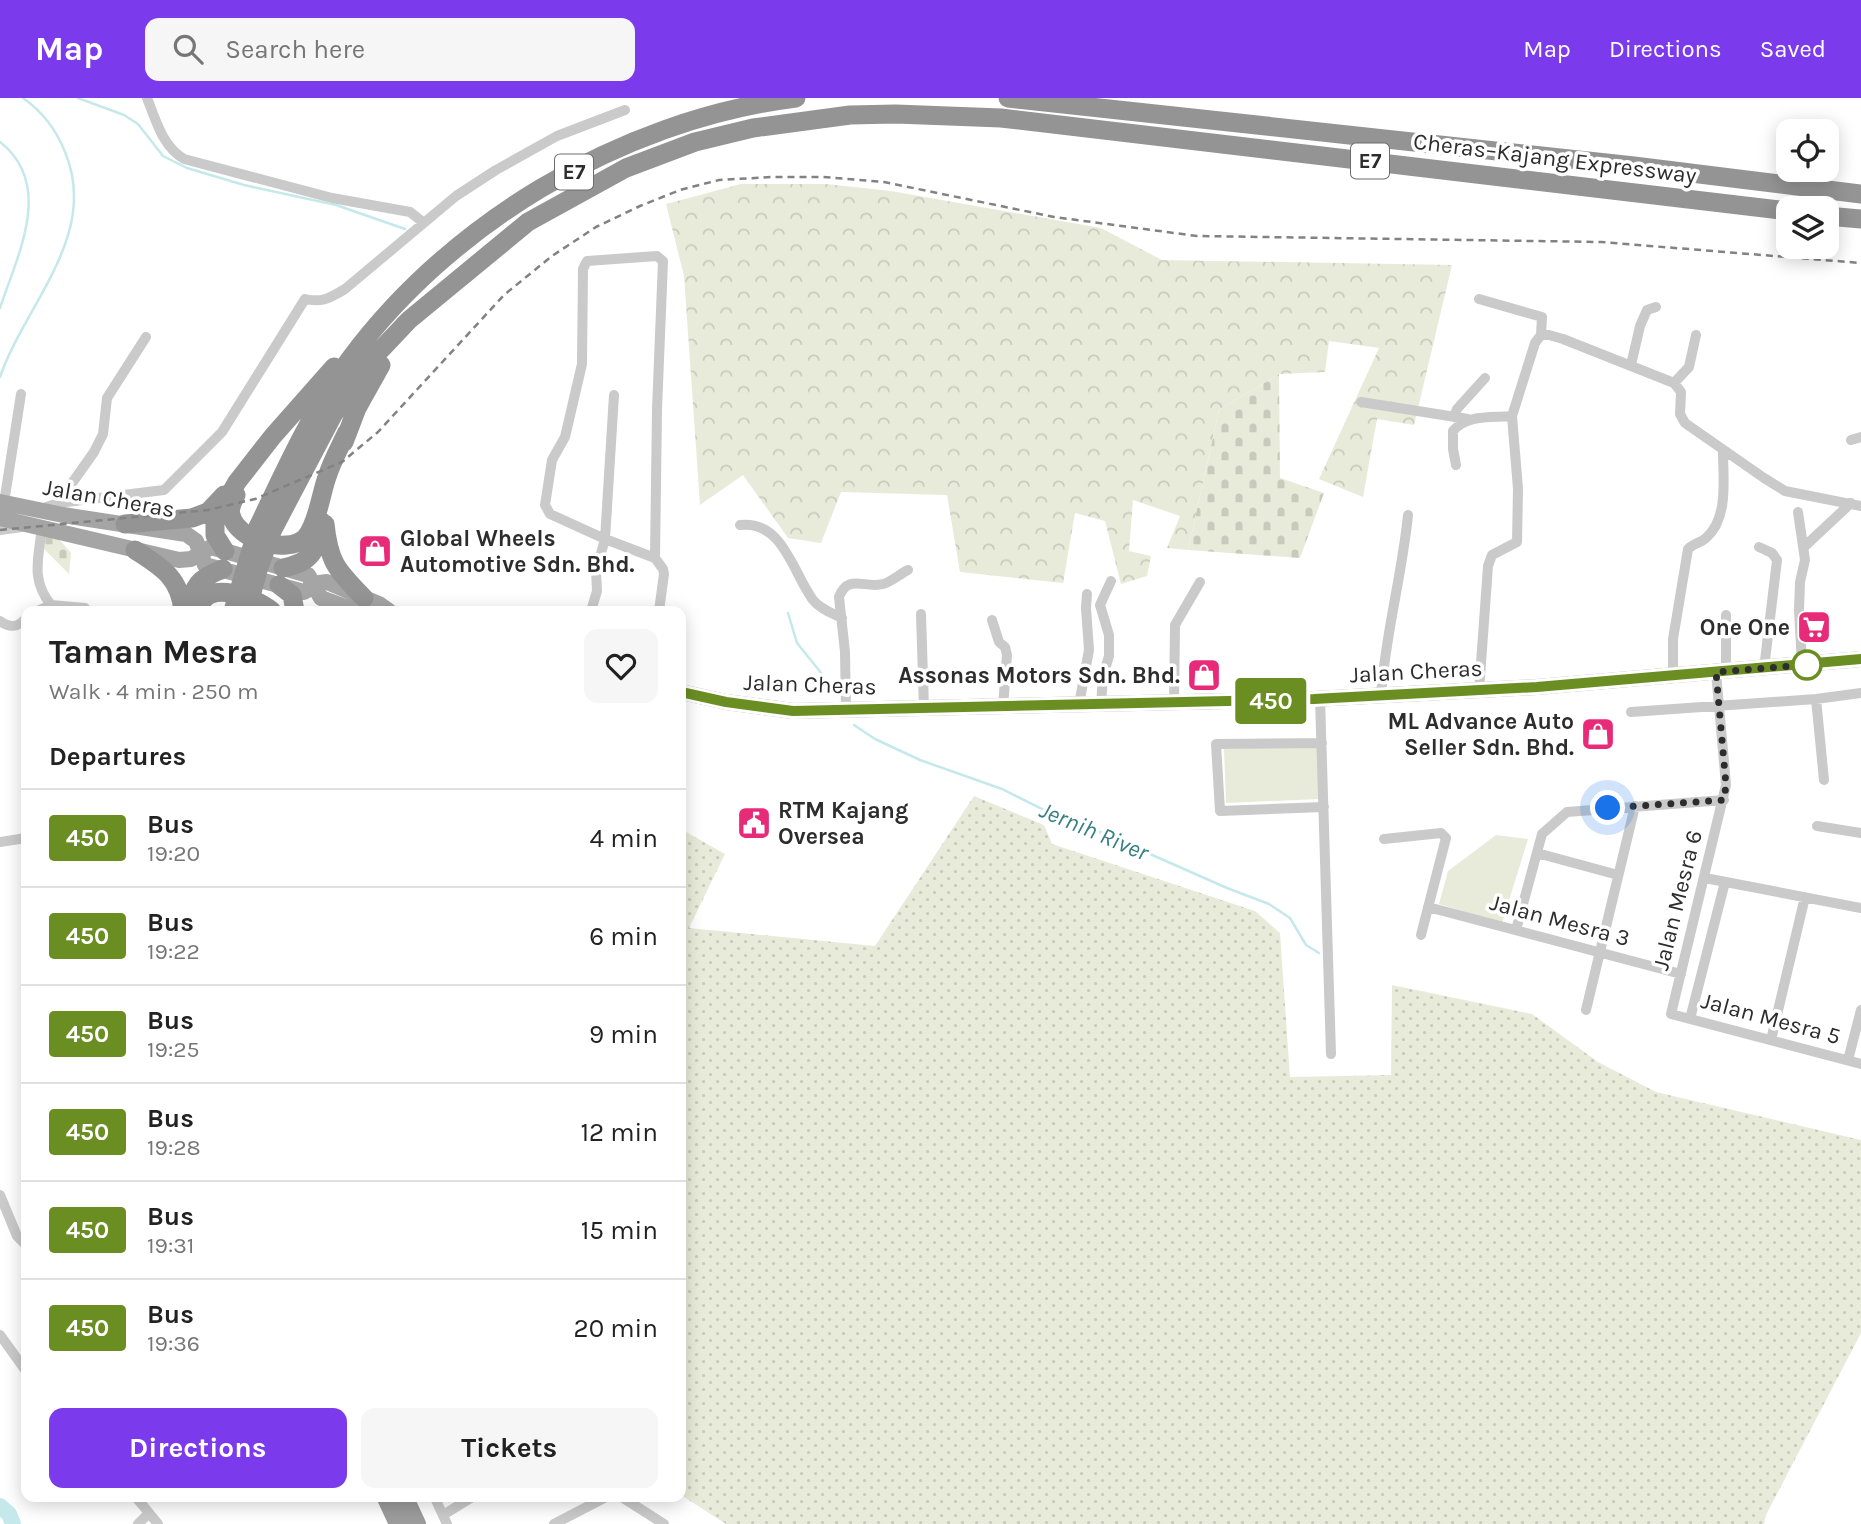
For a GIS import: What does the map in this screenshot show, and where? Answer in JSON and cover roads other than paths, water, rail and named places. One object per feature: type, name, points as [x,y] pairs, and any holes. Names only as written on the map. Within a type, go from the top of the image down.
[{"type":"highway","name":"Cheras–Kajang Expressway","points":[[235,606],[299,442],[319,406],[341,372],[386,314],[429,269],[526,198],[625,144],[688,120],[751,104],[796,98]]},
{"type":"highway","name":"Cheras–Kajang Expressway","points":[[1008,98],[1634,166],[1861,194]]},
{"type":"highway","name":"Cheras–Kajang Expressway","points":[[248,606],[265,529],[333,415],[373,358],[409,320],[528,222],[626,168],[695,142],[753,128],[850,115],[1001,118],[1776,210]]},
{"type":"highway","points":[[1839,217],[1861,219]]},
{"type":"highway","points":[[125,524],[192,518],[208,512],[237,482],[319,382],[386,314]]},
{"type":"highway","points":[[273,436],[239,488],[231,504],[230,515],[247,535],[267,543],[294,544],[305,538],[311,528],[328,474],[369,384],[409,320]]},
{"type":"highway","points":[[294,606],[292,595],[281,576],[311,557],[325,516],[347,432]]},
{"type":"highway","points":[[189,606],[191,594],[200,581],[224,560],[215,535],[215,521],[237,482]]},
{"type":"highway","points":[[325,516],[328,551],[360,604]]},
{"type":"highway","points":[[135,550],[168,573],[176,585],[182,606]]},
{"type":"highway","points":[[198,606],[203,599],[223,592],[266,606]]},
{"type":"highway","points":[[388,1502],[398,1524]]},
{"type":"highway","points":[[407,1502],[417,1524]]},
{"type":"main road","name":"Jalan Cheras","points":[[1,508],[41,509],[187,534],[196,541],[201,553]]},
{"type":"main road","name":"Jalan Cheras","points":[[1,508],[41,526],[178,560],[191,559],[211,547],[224,560],[281,576],[304,592],[327,582],[360,604]]},
{"type":"main road","name":"Jalan Cheras","points":[[686,693],[764,709],[846,710],[1320,699],[1537,687],[1861,660]]},
{"type":"street","points":[[147,98],[165,142],[184,159],[332,198],[410,212],[424,223]]},
{"type":"street","points":[[41,509],[58,503],[164,490],[222,432],[305,299],[317,302],[328,300],[345,289],[456,196],[526,153],[557,136],[625,110]]},
{"type":"street","points":[[655,558],[663,261],[657,256],[587,261],[583,269],[582,364],[565,437],[552,460],[545,505],[550,514],[655,558],[664,574],[660,606]]},
{"type":"street","points":[[1479,299],[1542,317],[1541,335],[1535,342],[1511,416],[1518,488],[1517,542],[1492,555],[1488,566],[1479,691]]},
{"type":"street","points":[[1631,365],[1640,326],[1647,310],[1656,307]]},
{"type":"street","points":[[1541,335],[1556,337],[1674,383],[1681,392],[1680,414],[1685,423],[1723,452],[1785,491],[1856,505]]},
{"type":"street","points":[[1674,383],[1689,367],[1696,335]]},
{"type":"street","points":[[58,503],[94,452],[103,434],[107,398],[146,337]]},
{"type":"street","points":[[1454,417],[1457,409],[1485,378]]},
{"type":"street","points":[[1,508],[21,394]]},
{"type":"street","points":[[592,606],[597,591],[596,572],[606,539],[614,395]]},
{"type":"street","points":[[1361,402],[1468,419],[1511,416]]},
{"type":"street","points":[[1456,465],[1452,449],[1453,430],[1468,419]]},
{"type":"street","points":[[1673,674],[1673,639],[1688,549],[1694,542],[1706,539],[1718,520],[1723,501],[1723,452]]},
{"type":"street","points":[[1804,547],[1856,505]]},
{"type":"street","points":[[1798,512],[1804,547],[1799,610],[1802,665]]},
{"type":"street","points":[[1381,696],[1383,666],[1398,591],[1408,515]]},
{"type":"street","points":[[740,525],[749,524],[776,538],[789,555],[814,601],[842,618]]},
{"type":"street","points":[[0,530],[41,526],[37,582],[51,605],[63,606]]},
{"type":"street","points":[[1759,547],[1772,553],[1777,560],[1764,669]]},
{"type":"street","points":[[846,710],[839,597],[846,585],[882,585],[908,570]]},
{"type":"street","points":[[1101,705],[1103,676],[1109,656],[1109,635],[1100,605],[1111,581]]},
{"type":"street","points":[[1174,703],[1175,625],[1200,582]]},
{"type":"street","points":[[1079,705],[1089,650],[1087,594]]},
{"type":"street","points":[[921,614],[924,709]]},
{"type":"street","name":"Jalan Mesra 6","points":[[1671,1014],[1724,800],[1726,785],[1720,704],[1726,615]]},
{"type":"street","points":[[992,620],[999,642],[1005,647],[1007,655],[1003,707]]},
{"type":"street","points":[[0,621],[15,627],[21,624]]},
{"type":"street","points":[[1631,712],[1816,699],[1861,693]]},
{"type":"street","points":[[1320,699],[1331,1054]]},
{"type":"street","points":[[1816,699],[1824,780]]},
{"type":"street","points":[[1322,743],[1216,744],[1220,811],[1324,807]]},
{"type":"street","points":[[1516,930],[1542,834],[1567,813],[1724,800]]},
{"type":"street","points":[[1586,1010],[1635,806]]},
{"type":"street","points":[[1817,826],[1861,833]]},
{"type":"street","points":[[1384,839],[1441,833],[1445,835],[1421,935]]},
{"type":"street","points":[[0,842],[21,839]]},
{"type":"street","points":[[1537,853],[1618,875]]},
{"type":"street","points":[[1705,878],[1861,908]]},
{"type":"street","points":[[1690,1019],[1725,882]]},
{"type":"street","points":[[1771,1040],[1805,897]]},
{"type":"street","name":"Jalan Mesra 3","points":[[1428,907],[1681,974]]},
{"type":"street","points":[[1848,1060],[1861,1010]]},
{"type":"street","name":"Jalan Mesra 5","points":[[1671,1014],[1861,1064]]},
{"type":"street","points":[[0,1195],[21,1240]]},
{"type":"street","points":[[0,1335],[21,1364]]},
{"type":"street","points":[[140,1502],[158,1524]]},
{"type":"street","points":[[437,1502],[445,1519],[466,1502]]},
{"type":"street","points":[[554,1524],[596,1502]]},
{"type":"street","points":[[629,1502],[664,1524]]},
{"type":"street","points":[[138,1524],[149,1513]]},
{"type":"waterway","points":[[0,377],[11,350],[55,268],[73,212],[73,183],[65,152],[43,115],[23,98]]},
{"type":"waterway","points":[[78,98],[124,115],[138,124],[163,156],[187,168],[244,185],[336,205],[405,229]]},
{"type":"waterway","points":[[0,142],[16,159],[26,179],[29,200],[22,244],[0,308]]},
{"type":"waterway","points":[[788,613],[797,643],[835,695]]},
{"type":"waterway","name":"Jernih River","points":[[854,725],[875,739],[920,760],[1002,789],[1064,820],[1082,824],[1269,904],[1290,918],[1306,945],[1319,953]]},
{"type":"waterway","points":[[0,1506],[9,1514],[13,1524]]},
{"type":"railway","points":[[0,530],[208,510],[255,499],[342,462],[378,432],[504,295],[552,256],[596,227],[640,206],[680,190],[719,180],[823,177],[884,182],[1054,217],[1197,236],[1601,242],[1861,263]]},
{"type":"place","name":"Global Wheels Automotive Sdn. Bhd.","points":[[375,551]]},
{"type":"place","name":"One One","points":[[1814,627]]},
{"type":"place","name":"Assonas Motors Sdn. Bhd.","points":[[1204,675]]},
{"type":"place","name":"ML Advance Auto Seller Sdn. Bhd.","points":[[1598,734]]},
{"type":"place","name":"RTM Kajang Oversea","points":[[754,823]]}]
